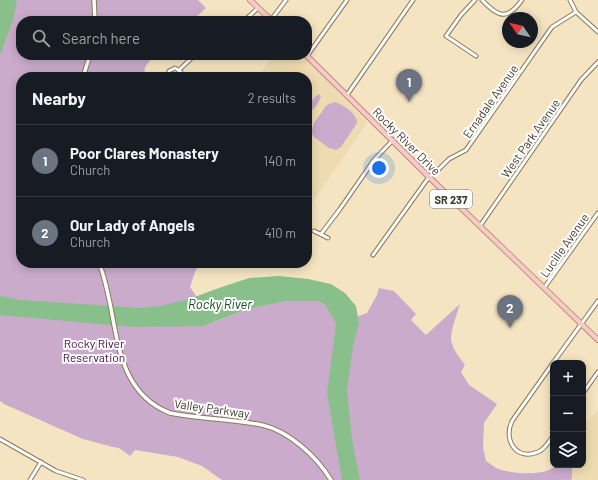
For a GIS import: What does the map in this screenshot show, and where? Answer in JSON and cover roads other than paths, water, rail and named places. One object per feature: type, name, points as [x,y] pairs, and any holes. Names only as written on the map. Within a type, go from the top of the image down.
[{"type":"main road","points":[[250,0],[267,16]]},
{"type":"main road","name":"Rocky River Drive","points":[[311,60],[429,177],[598,340]]},
{"type":"street","points":[[94,0],[95,16]]},
{"type":"street","points":[[275,16],[286,0]]},
{"type":"street","points":[[312,49],[347,0]]},
{"type":"street","points":[[347,95],[413,0]]},
{"type":"street","points":[[475,0],[461,15],[446,36],[476,56]]},
{"type":"street","points":[[482,0],[498,14],[506,14],[515,10],[522,0]]},
{"type":"street","points":[[570,0],[576,12],[598,32]]},
{"type":"street","points":[[249,16],[258,8]]},
{"type":"street","name":"Ernadale Avenue","points":[[373,255],[429,177],[449,158],[466,150],[552,27],[576,12]]},
{"type":"street","points":[[85,72],[88,60]]},
{"type":"street","points":[[169,72],[171,69],[175,68],[179,70],[190,60]]},
{"type":"street","name":"West Park Avenue","points":[[480,226],[581,80],[598,62]]},
{"type":"street","points":[[321,234],[369,166],[393,140]]},
{"type":"street","name":"Lucille Avenue","points":[[544,288],[598,213]]},
{"type":"street","points":[[314,231],[328,238]]},
{"type":"street","name":"Valley Parkway","points":[[101,268],[108,292],[120,356],[132,380],[140,391],[159,409],[185,416],[263,426],[281,433],[304,448],[315,459],[331,480]]},
{"type":"street","points":[[555,360],[598,301]]},
{"type":"street","points":[[550,367],[512,421],[508,436],[514,449],[520,453],[528,454],[538,452],[550,440]]},
{"type":"street","points":[[586,389],[598,372]]},
{"type":"street","points":[[0,439],[63,474],[83,480]]},
{"type":"street","points":[[30,480],[41,462]]},
{"type":"water","points":[[0,0],[17,0],[13,20],[0,55]]},
{"type":"water","name":"Rocky River","points":[[279,276],[308,279],[331,284],[345,293],[356,306],[359,323],[353,346],[347,390],[352,440],[360,480],[342,480],[327,393],[336,324],[326,306],[318,301],[288,301],[248,309],[203,326],[133,327],[0,315],[0,296],[21,300],[140,308],[160,306],[189,299],[249,278]]},
{"type":"place","name":"Poor Clares Monastery","points":[[409,102]]},
{"type":"place","name":"Our Lady of Angels","points":[[510,328]]},
{"type":"park label","name":"Rocky River Reservation","points":[[94,350]]}]
